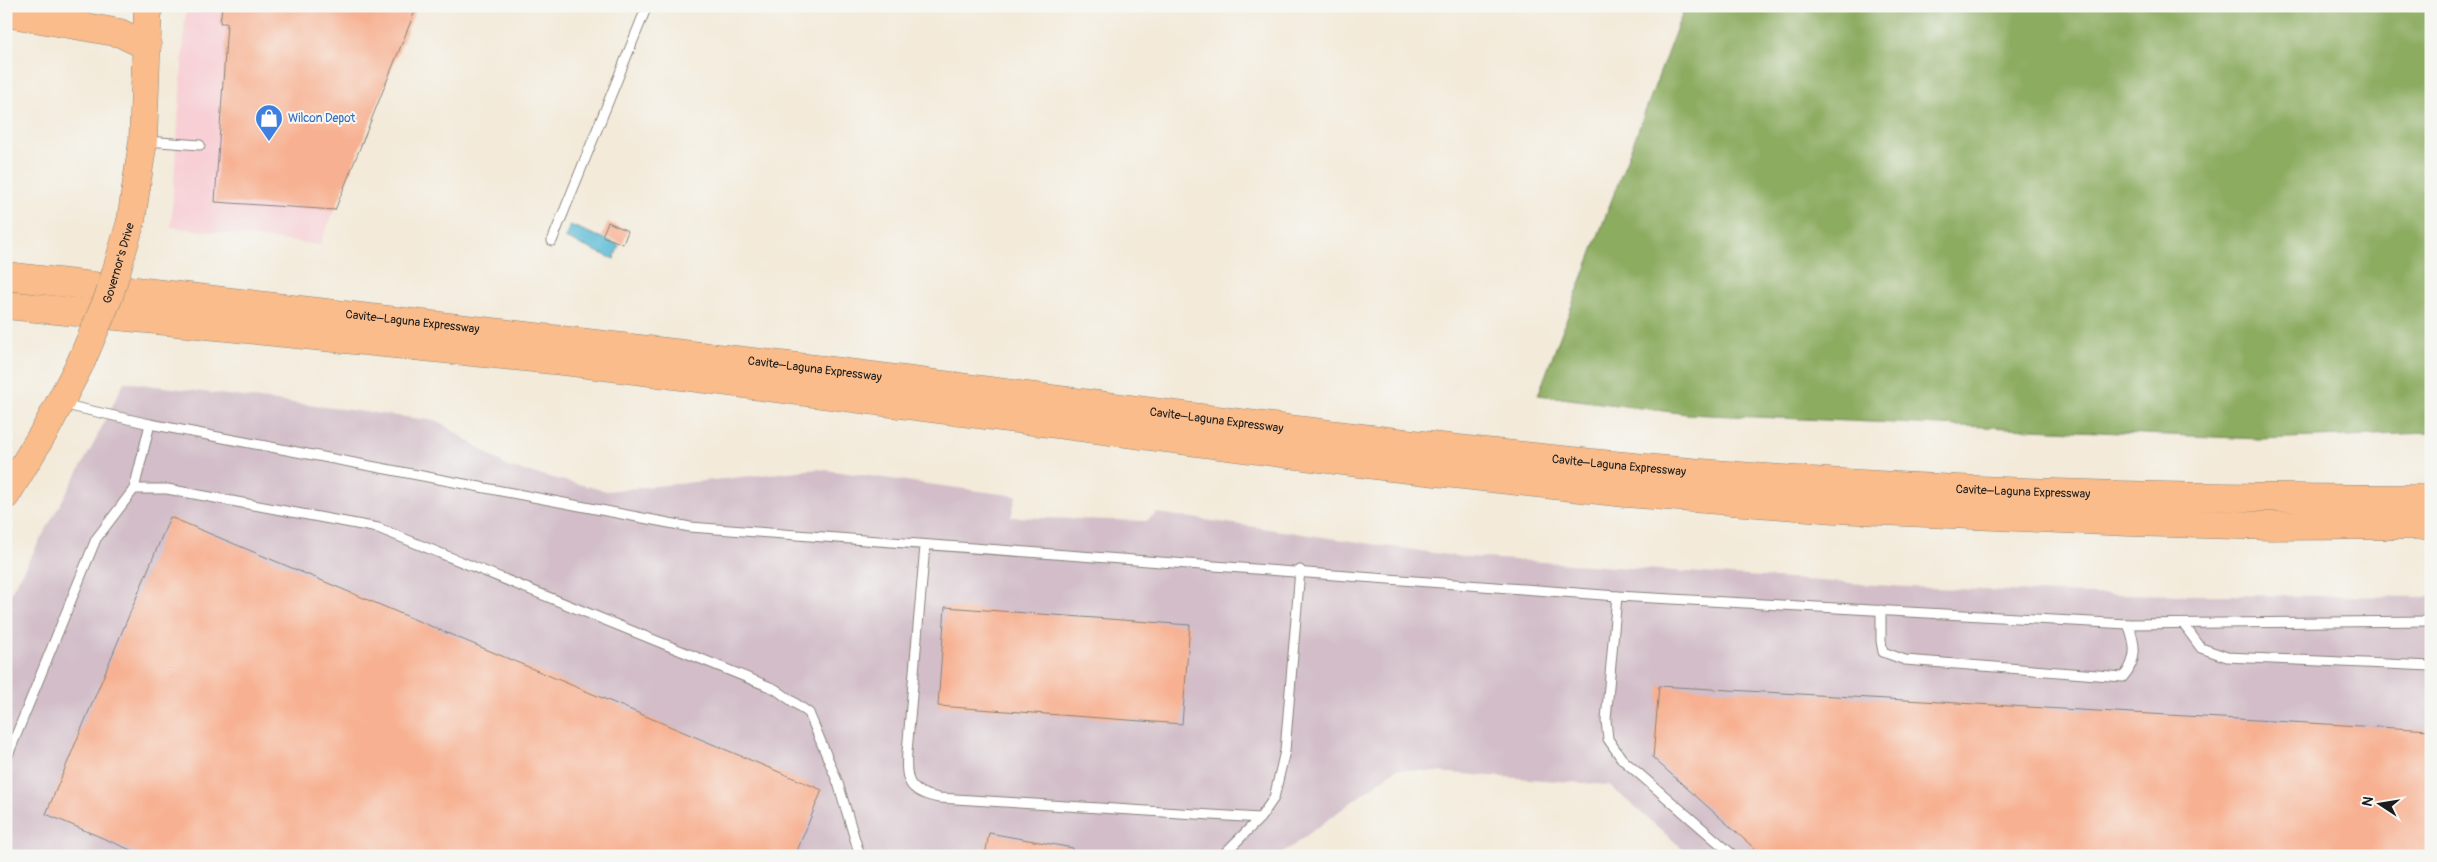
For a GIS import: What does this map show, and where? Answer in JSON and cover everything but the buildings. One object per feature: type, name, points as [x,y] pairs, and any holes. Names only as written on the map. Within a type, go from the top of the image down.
[{"type":"main road","name":"Governor's Drive","points":[[6,495],[60,404],[81,362],[109,296],[131,221],[143,141],[148,6]]},
{"type":"main road","points":[[6,13],[120,33],[147,46]]},
{"type":"main road","points":[[6,30],[119,49],[147,46]]},
{"type":"main road","name":"Cavite–Laguna Expressway","points":[[6,276],[583,340],[1394,441],[1628,467],[2013,493],[2137,496],[2431,498]]},
{"type":"main road","name":"Cavite–Laguna Expressway","points":[[6,305],[572,362],[1390,467],[1625,492],[1845,509],[2109,522],[2273,526],[2431,525]]},
{"type":"lane","points":[[552,241],[647,6]]},
{"type":"lane","points":[[143,141],[200,145]]},
{"type":"lane","points":[[60,404],[150,424],[690,527],[925,546],[1300,570],[1617,596],[2128,624],[2184,625],[2431,621]]},
{"type":"lane","points":[[6,760],[96,540],[134,489],[150,424]]},
{"type":"lane","points":[[134,489],[167,489],[378,528],[775,689],[809,713],[838,783],[860,856]]},
{"type":"lane","points":[[925,546],[906,752],[908,780],[913,788],[928,796],[939,798],[1260,818]]},
{"type":"lane","points":[[1222,856],[1260,818],[1274,798],[1285,751],[1300,570]]},
{"type":"lane","points":[[1617,596],[1606,720],[1608,739],[1622,759],[1734,856]]},
{"type":"lane","points":[[1881,610],[1881,642],[1883,652],[1905,660],[2123,676],[2131,668],[2134,658],[2135,642],[2128,624]]},
{"type":"lane","points":[[2184,625],[2201,648],[2227,657],[2431,666]]},
{"type":"shaded area","name":"Wilcon Depot","points":[[186,6],[417,6],[320,245],[171,227]]},
{"type":"shaded area","points":[[124,382],[438,421],[508,467],[607,491],[818,469],[1016,496],[1011,517],[1146,521],[1157,513],[1455,556],[1907,587],[2090,594],[2431,597],[2431,856],[1691,856],[1609,785],[1396,769],[1279,856],[6,856],[6,601],[92,447]]},
{"type":"green space","points":[[1685,6],[2431,6],[2431,433],[2259,439],[1687,414],[1538,395]]},
{"type":"water","points":[[570,225],[619,245],[614,259],[565,238]]},
{"type":"place","name":"Wilcon Depot","points":[[269,142]]}]
